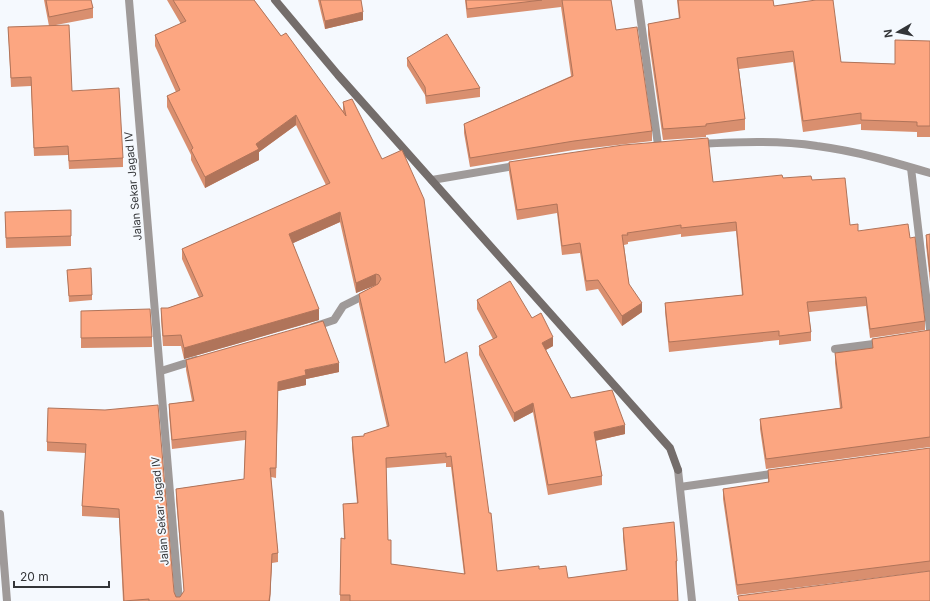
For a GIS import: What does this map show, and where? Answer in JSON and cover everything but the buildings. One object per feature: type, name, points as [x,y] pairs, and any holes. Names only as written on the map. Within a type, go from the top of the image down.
[{"type":"main road","points":[[275,0],[338,75],[670,448],[678,470]]},
{"type":"street","name":"Jalan Sekar Jagad IV","points":[[129,0],[161,370],[179,601]]},
{"type":"street","points":[[638,0],[658,146]]},
{"type":"street","points":[[689,144],[764,142],[816,146],[857,153],[930,173]]},
{"type":"street","points":[[432,180],[532,162]]},
{"type":"street","points":[[911,168],[930,329]]},
{"type":"street","points":[[308,329],[334,320],[343,306],[376,290]]},
{"type":"street","points":[[834,349],[893,341]]},
{"type":"street","points":[[161,370],[205,358]]},
{"type":"street","points":[[678,470],[692,601]]},
{"type":"street","points":[[680,484],[791,471]]},
{"type":"street","points":[[0,514],[7,601]]}]
